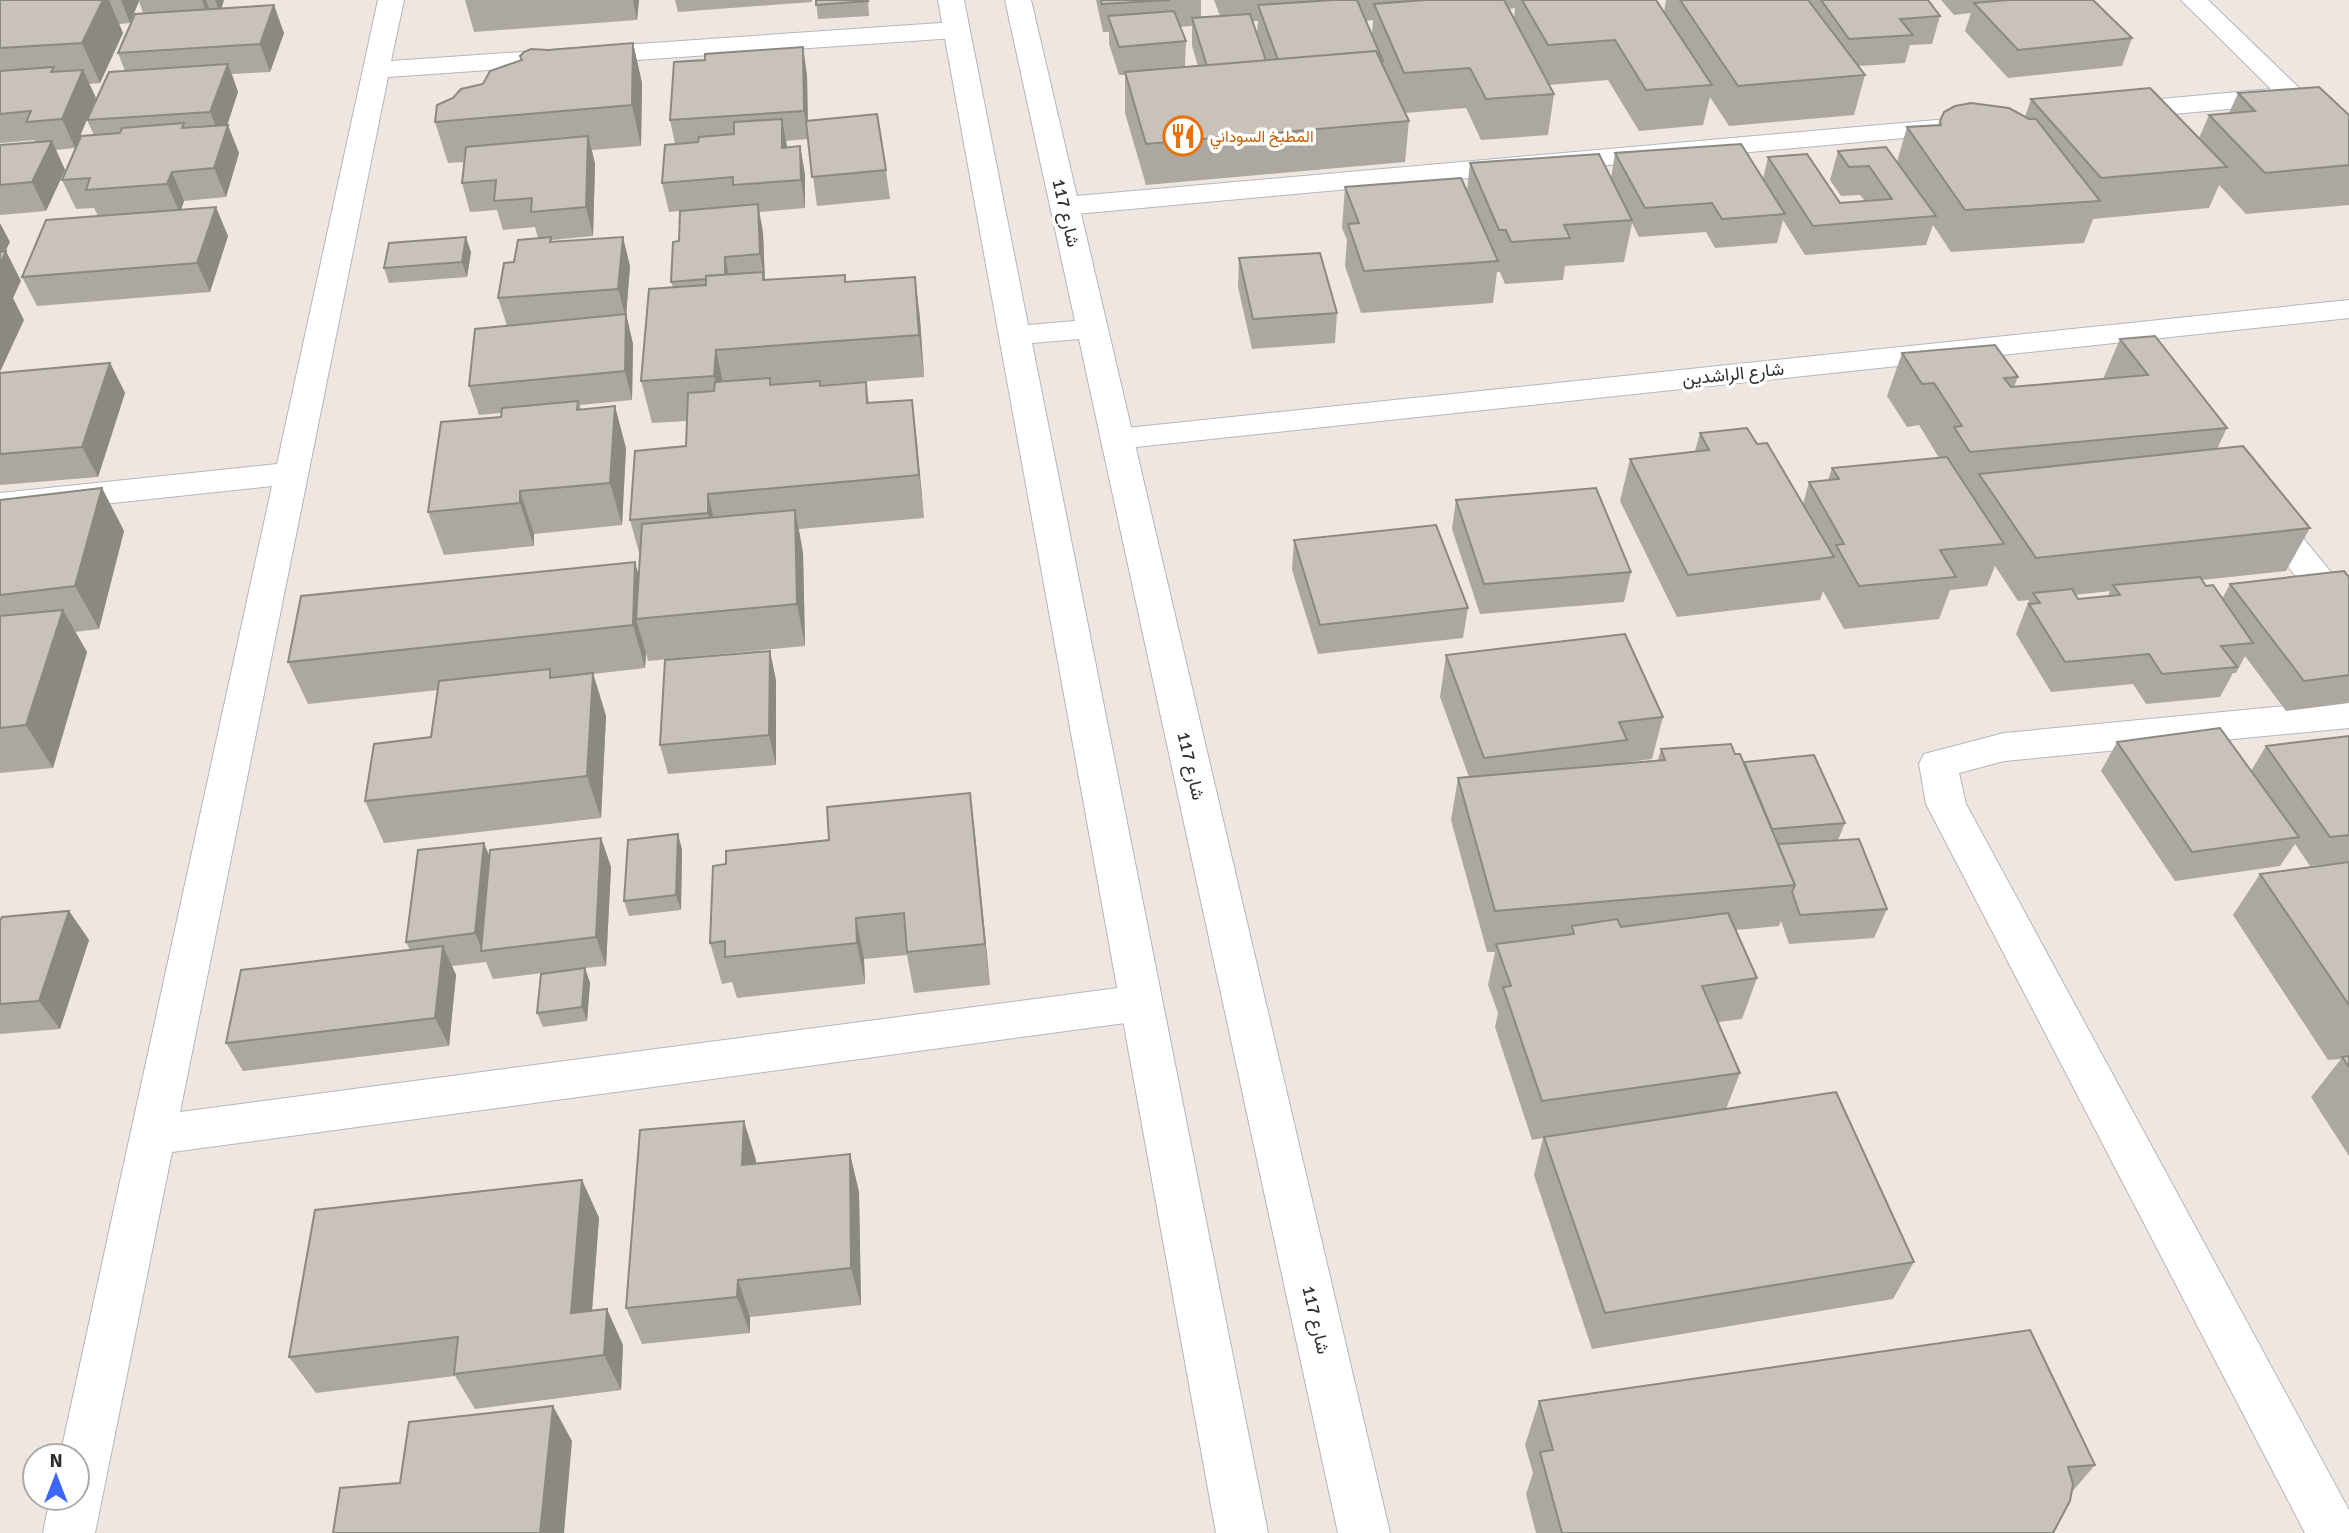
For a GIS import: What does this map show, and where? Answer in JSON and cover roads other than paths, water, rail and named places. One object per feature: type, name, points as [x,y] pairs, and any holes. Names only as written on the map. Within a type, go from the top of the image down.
[{"type":"street","points":[[89,1442],[391,0]]},
{"type":"street","name":"شارع 117","points":[[1018,0],[1364,1533]]},
{"type":"street","points":[[2194,0],[2349,151]]},
{"type":"street","points":[[377,70],[953,15],[1242,1533]]},
{"type":"street","points":[[2097,113],[2292,96]]},
{"type":"street","points":[[1065,206],[1985,123]]},
{"type":"street","name":"شارع الراشدين","points":[[1117,439],[2349,309]]},
{"type":"street","points":[[1013,335],[1093,329]]},
{"type":"street","points":[[2121,334],[2146,365]]},
{"type":"street","points":[[0,504],[292,473]]},
{"type":"street","points":[[2248,491],[2349,618]]},
{"type":"street","points":[[2333,1533],[1946,804],[1938,764],[2004,747],[2349,714]]},
{"type":"street","points":[[153,1135],[1140,1003]]},
{"type":"street","points":[[69,1533],[74,1512]]},
{"type":"place","name":"المطبخ السوداني","points":[[1183,136]]}]
